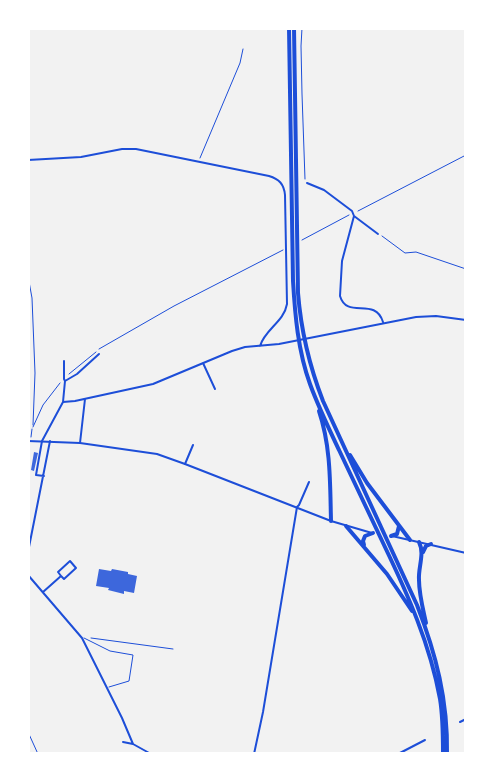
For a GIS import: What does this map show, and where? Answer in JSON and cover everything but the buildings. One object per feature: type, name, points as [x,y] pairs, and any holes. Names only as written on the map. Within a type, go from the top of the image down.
[{"type":"highway","points":[[289,28],[295,234]]},
{"type":"highway","points":[[294,28],[294,299],[310,385],[327,440],[331,521]]},
{"type":"highway","points":[[303,349],[376,522],[383,544],[420,625],[432,663],[440,700],[445,753]]},
{"type":"highway","points":[[310,385],[328,427],[389,544],[429,635]]},
{"type":"highway","points":[[339,437],[367,483],[411,540]]},
{"type":"highway","points":[[391,536],[397,534],[398,525]]},
{"type":"highway","points":[[346,526],[398,589],[420,625]]},
{"type":"highway","points":[[365,547],[364,538],[373,533]]},
{"type":"highway","points":[[419,542],[422,553]]},
{"type":"highway","points":[[431,544],[426,546],[422,553],[419,592],[445,703],[445,753]]},
{"type":"street","points":[[28,160],[81,157],[122,148],[269,176],[278,180],[284,186],[285,191],[286,309],[280,320],[265,334],[260,346]]},
{"type":"street","points":[[307,183],[324,190],[378,234]]},
{"type":"street","points":[[354,216],[342,261],[341,300],[346,306],[377,311],[383,323]]},
{"type":"street","points":[[63,402],[153,384],[246,347],[279,344],[427,315],[465,320]]},
{"type":"street","points":[[64,380],[77,374],[99,354]]},
{"type":"street","points":[[44,476],[36,474],[42,441],[63,402],[64,362]]},
{"type":"street","points":[[203,363],[215,389]]},
{"type":"street","points":[[80,443],[85,399]]},
{"type":"street","points":[[29,441],[80,443],[147,452],[185,464],[346,526],[465,553]]},
{"type":"street","points":[[28,552],[51,441]]},
{"type":"street","points":[[185,464],[193,445]]},
{"type":"street","points":[[254,753],[297,507],[309,482]]},
{"type":"street","points":[[70,561],[76,568],[64,579],[61,576],[58,572],[70,561]]},
{"type":"street","points":[[28,575],[82,638],[133,744]]},
{"type":"street","points":[[43,592],[61,576]]},
{"type":"street","points":[[460,722],[465,719]]},
{"type":"street","points":[[398,753],[425,740]]},
{"type":"street","points":[[123,742],[151,753]]},
{"type":"lane","points":[[82,638],[110,651],[133,655],[129,681],[107,687]]},
{"type":"path","points":[[302,28],[304,178],[307,183]]},
{"type":"path","points":[[198,162],[240,63],[243,49]]},
{"type":"path","points":[[359,210],[465,155]]},
{"type":"path","points":[[296,243],[349,215]]},
{"type":"path","points":[[378,234],[405,253],[416,252],[465,269]]},
{"type":"path","points":[[29,441],[45,403],[82,362],[102,347],[174,306],[285,248]]},
{"type":"path","points":[[28,276],[32,305],[35,373],[33,427]]},
{"type":"path","points":[[82,638],[173,649]]},
{"type":"path","points":[[28,732],[38,753]]}]
